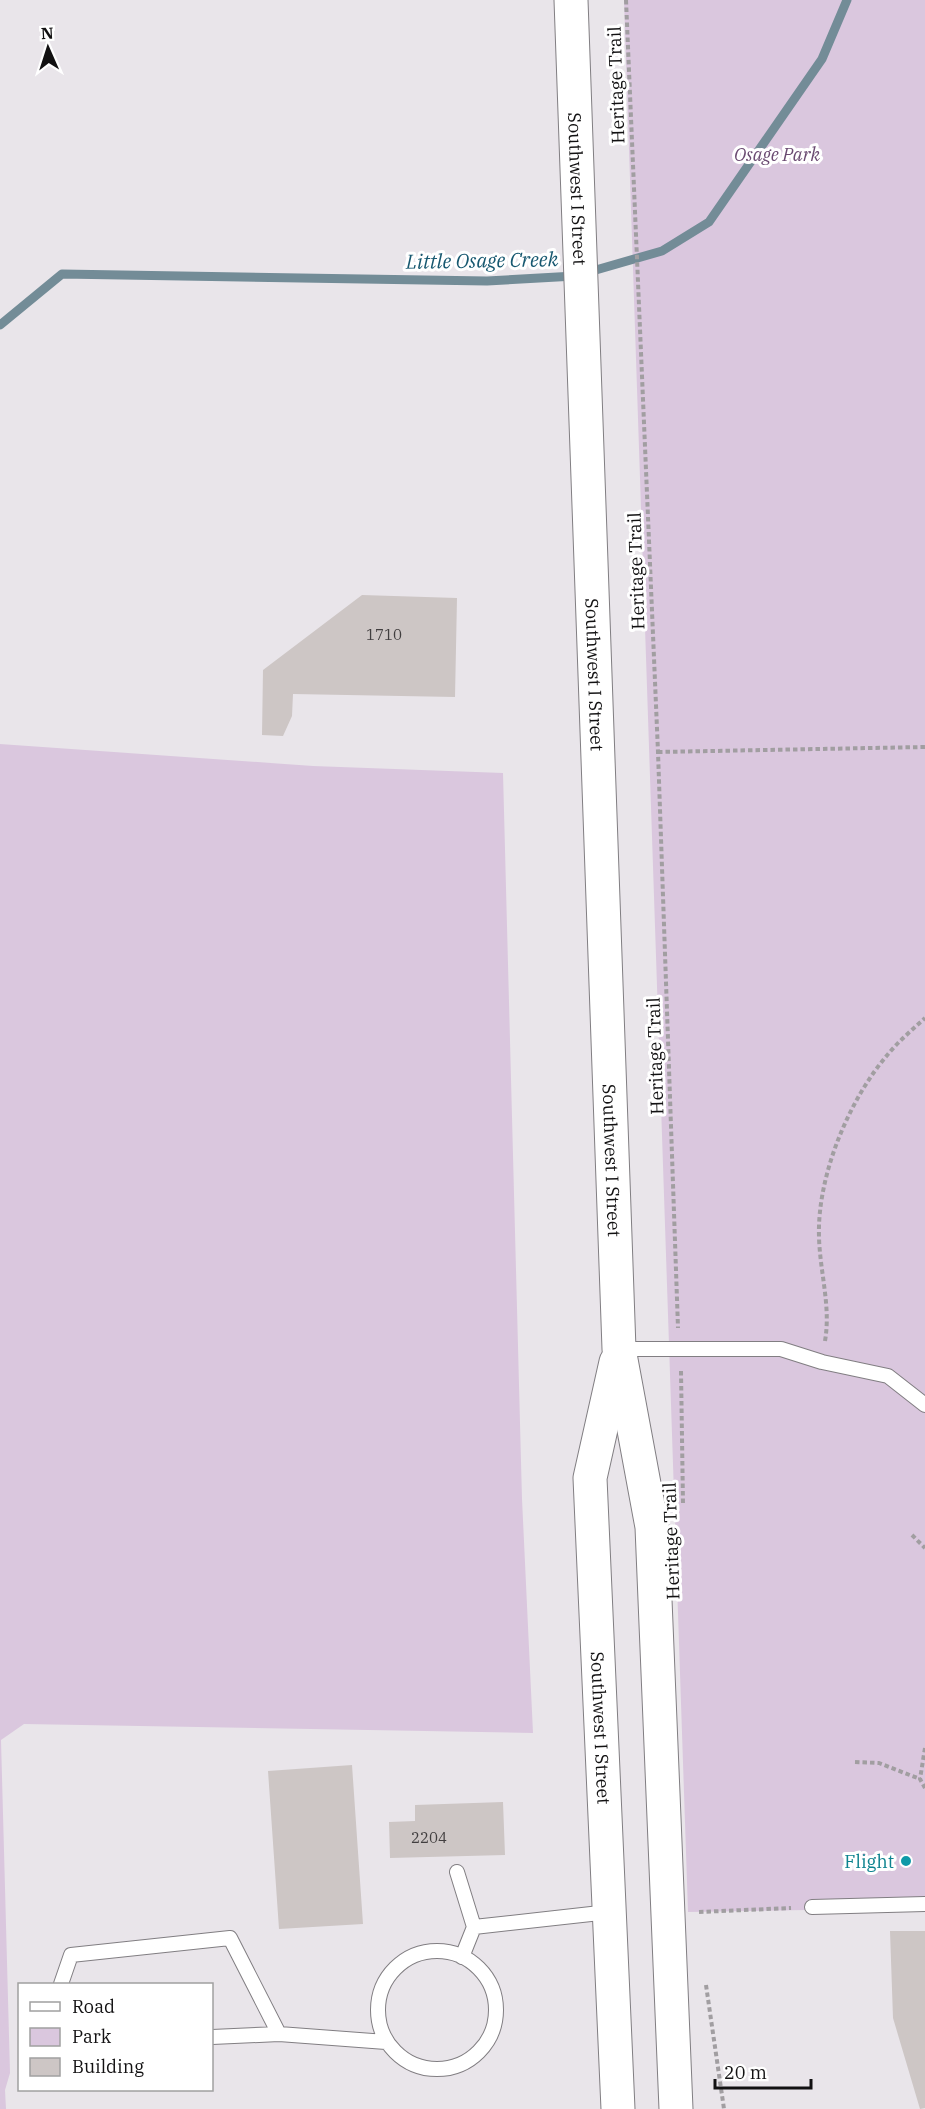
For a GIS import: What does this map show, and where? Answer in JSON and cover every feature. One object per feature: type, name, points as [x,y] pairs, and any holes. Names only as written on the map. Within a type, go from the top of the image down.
[{"type":"main road","name":"Southwest I Street","points":[[571,0],[619,1349],[652,1527],[675,2109]]},
{"type":"main road","name":"Southwest I Street","points":[[618,2109],[590,1478],[619,1349]]},
{"type":"lane","points":[[619,1349],[782,1349],[822,1362],[888,1376],[925,1405]]},
{"type":"lane","points":[[457,1872],[474,1927],[462,1956]]},
{"type":"lane","points":[[812,1907],[925,1904]]},
{"type":"lane","points":[[474,1927],[609,1912]]},
{"type":"lane","points":[[61,1983],[71,1955],[230,1938],[279,2034]]},
{"type":"lane","points":[[432,1951],[462,1956],[485,1974],[494,1991],[495,2020],[484,2046],[470,2060],[453,2067],[434,2069],[407,2061],[386,2042],[378,2024],[377,2003],[383,1984],[395,1967],[412,1956],[432,1951]]},
{"type":"lane","points":[[213,2037],[279,2034],[386,2042]]},
{"type":"path","name":"Heritage Trail","points":[[626,0],[657,752],[678,1348],[682,1380],[680,1392],[684,1511]]},
{"type":"path","points":[[657,752],[777,752],[923,747]]},
{"type":"path","points":[[822,1362],[829,1316],[819,1237],[821,1198],[836,1143],[855,1104],[888,1053],[925,1018]]},
{"type":"path","points":[[912,1535],[925,1548]]},
{"type":"path","points":[[925,1748],[920,1779],[925,1788]]},
{"type":"path","points":[[855,1762],[879,1763],[920,1779]]},
{"type":"path","points":[[697,1900],[698,1923]]},
{"type":"path","points":[[698,1912],[812,1907]]},
{"type":"path","points":[[705,1980],[724,2109]]},
{"type":"green space","name":"Osage Park","points":[[624,0],[925,0],[925,1908],[688,1912]]},
{"type":"green space","points":[[0,744],[313,766],[503,773],[522,1499],[533,1733],[24,1724],[1,1740],[10,2073],[5,2090],[6,2109],[0,2109]]},
{"type":"building","points":[[362,595],[457,598],[455,697],[293,694],[292,716],[283,736],[262,735],[263,670]]},
{"type":"building","points":[[352,1765],[363,1924],[279,1929],[268,1771]]},
{"type":"building","points":[[503,1802],[505,1855],[390,1858],[389,1822],[415,1821],[415,1805]]},
{"type":"building","points":[[890,1931],[925,1931],[925,2108],[920,2109],[893,2018]]},
{"type":"waterway","name":"Little Osage Creek","points":[[0,325],[62,274],[487,281],[575,276],[662,251],[709,222],[822,59],[847,0]]},
{"type":"place","name":"Flight","points":[[906,1861]]}]
